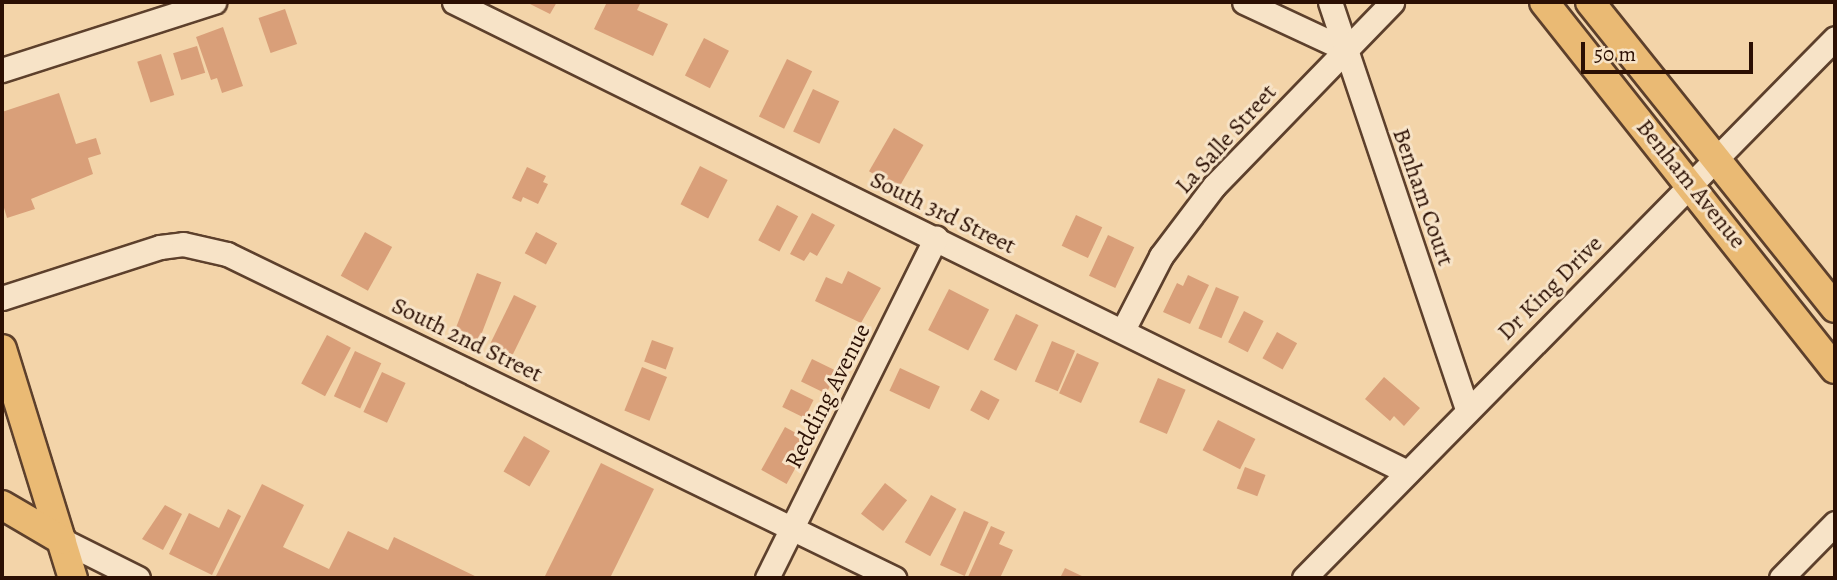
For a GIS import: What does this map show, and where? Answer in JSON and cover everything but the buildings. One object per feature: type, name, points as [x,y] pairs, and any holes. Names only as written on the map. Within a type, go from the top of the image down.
[{"type":"main road","name":"Benham Avenue","points":[[1544,2],[1692,183],[1835,369]]},
{"type":"main road","name":"Benham Avenue","points":[[1590,2],[1835,308]]},
{"type":"main road","points":[[2,349],[74,578]]},
{"type":"main road","points":[[2,424],[10,375]]},
{"type":"main road","points":[[2,506],[62,540]]},
{"type":"street","points":[[2,70],[214,2]]},
{"type":"street","name":"South 3rd Street","points":[[454,2],[1124,330],[1407,472]]},
{"type":"street","points":[[1244,2],[1345,49]]},
{"type":"street","name":"Benham Court","points":[[1330,2],[1467,409]]},
{"type":"street","name":"La Salle Street","points":[[1124,330],[1161,256],[1214,186],[1392,2]]},
{"type":"street","name":"Dr King Drive","points":[[1304,578],[1467,409],[1835,38]]},
{"type":"street","name":"Redding Avenue","points":[[767,578],[936,238]]},
{"type":"street","name":"South 2nd Street","points":[[2,298],[160,247],[183,244],[227,254],[894,578]]},
{"type":"street","points":[[1781,578],[1835,523]]},
{"type":"street","points":[[62,540],[138,578]]}]
